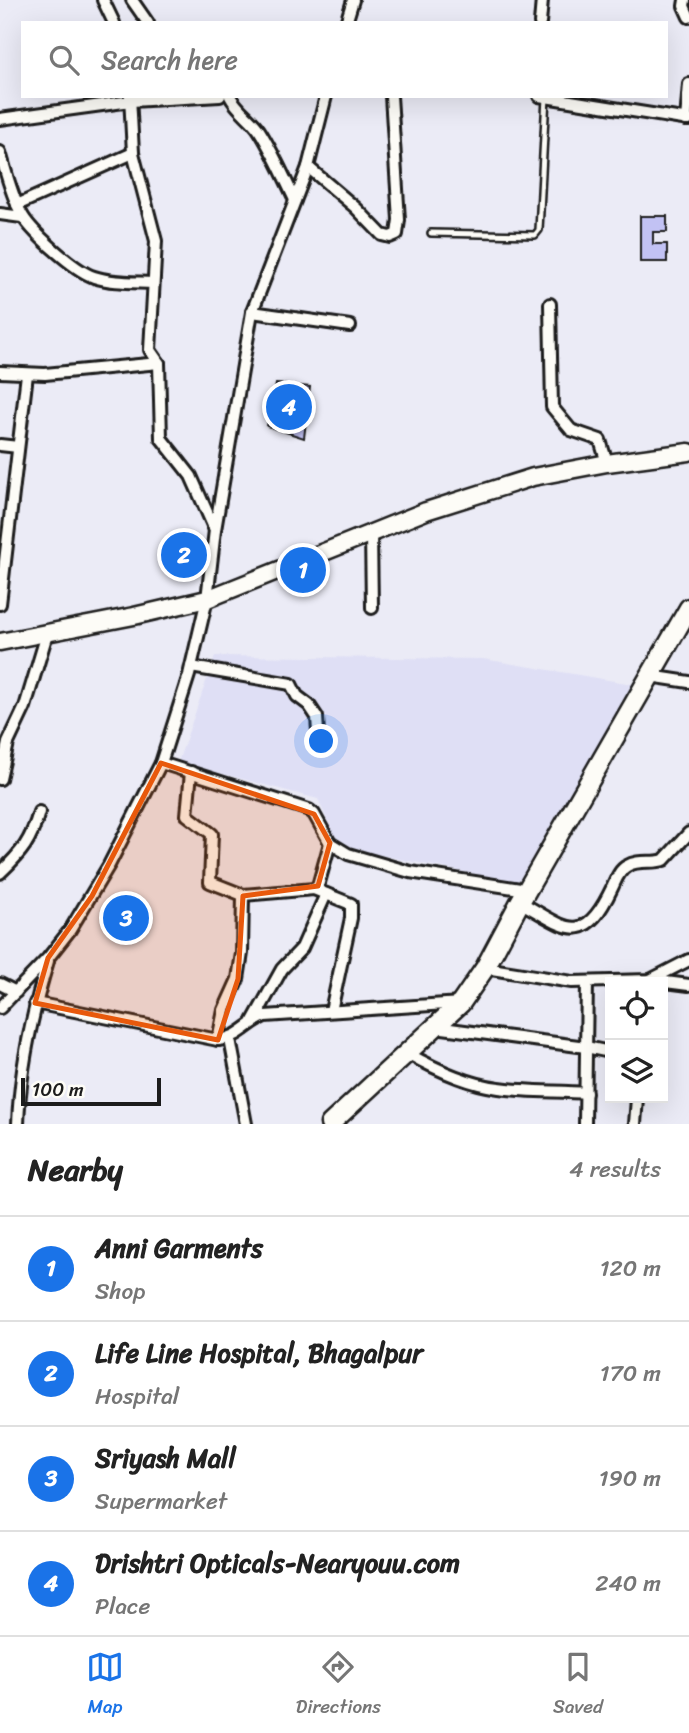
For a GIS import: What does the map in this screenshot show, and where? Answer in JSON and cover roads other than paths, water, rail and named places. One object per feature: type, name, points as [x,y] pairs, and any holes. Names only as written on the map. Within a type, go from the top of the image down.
[{"type":"main road","points":[[0,642],[207,599],[426,511],[533,477],[607,463],[689,452]]},
{"type":"main road","points":[[330,1124],[461,1003],[485,968],[689,608]]},
{"type":"street","points":[[103,0],[113,21]]},
{"type":"street","points":[[132,0],[147,21]]},
{"type":"street","points":[[346,21],[353,0]]},
{"type":"street","points":[[540,21],[542,0]]},
{"type":"street","points":[[685,0],[684,6],[689,17]]},
{"type":"street","points":[[548,98],[687,120],[689,84]]},
{"type":"street","points":[[0,119],[131,99],[161,98]]},
{"type":"street","points":[[231,98],[261,133],[295,200]]},
{"type":"street","points":[[0,1008],[71,930],[92,896],[161,762],[191,667],[207,599],[215,530],[252,313],[308,167],[325,98]]},
{"type":"street","points":[[308,167],[356,208],[382,235],[390,237],[397,234],[399,220],[391,98]]},
{"type":"street","points":[[131,99],[134,153],[156,241],[150,350],[159,363],[161,438],[191,476],[215,530]]},
{"type":"street","points":[[0,152],[22,216],[58,253],[90,276],[105,280],[153,283]]},
{"type":"street","points":[[17,205],[134,153]]},
{"type":"street","points":[[0,214],[22,216]]},
{"type":"street","points":[[550,304],[552,407],[571,430],[600,440],[607,463]]},
{"type":"street","points":[[252,313],[350,326]]},
{"type":"street","points":[[0,372],[78,372],[159,363]]},
{"type":"street","points":[[0,604],[6,496],[18,447],[27,374]]},
{"type":"street","points":[[0,445],[18,447]]},
{"type":"street","points":[[371,533],[372,608]]},
{"type":"street","points":[[0,779],[8,743],[24,707],[47,634]]},
{"type":"street","points":[[191,667],[291,684],[297,696],[309,705],[317,717],[319,747]]},
{"type":"street","points":[[650,676],[689,682]]},
{"type":"street","points":[[161,762],[309,810],[330,843],[348,853],[410,872],[524,896],[559,926],[577,928],[598,916],[623,869],[637,862],[664,860],[689,833]]},
{"type":"street","points":[[191,772],[187,815],[212,834],[210,882],[243,895],[314,889],[351,904],[351,918],[331,1011]]},
{"type":"street","points":[[0,873],[27,845],[39,812]]},
{"type":"street","points":[[314,889],[318,886],[330,843]]},
{"type":"street","points":[[253,1021],[286,962],[302,948],[326,894]]},
{"type":"street","points":[[218,1040],[224,1010],[238,979],[242,953],[243,895]]},
{"type":"street","points":[[18,1124],[19,1092],[35,1003],[48,958]]},
{"type":"street","points":[[656,977],[689,960]]},
{"type":"street","points":[[485,968],[546,979],[605,981]]},
{"type":"street","points":[[585,1124],[587,982]]},
{"type":"street","points":[[668,982],[689,985]]},
{"type":"street","points":[[0,984],[16,992]]},
{"type":"street","points":[[35,1003],[218,1040],[230,1039],[253,1021],[265,1016],[461,1003]]},
{"type":"street","points":[[435,1027],[605,1051]]},
{"type":"street","points":[[230,1039],[246,1124]]},
{"type":"street","points":[[407,1053],[433,1068],[484,1086],[586,1093]]},
{"type":"street","points":[[635,1124],[637,1103]]},
{"type":"lane","points":[[431,233],[535,235],[539,230],[542,98]]},
{"type":"place","name":"Drishtri Opticals-Nearyouu.com","points":[[289,407]]},
{"type":"place","name":"Life Line Hospital, Bhagalpur","points":[[184,555]]},
{"type":"place","name":"Anni Garments","points":[[303,570]]},
{"type":"place","name":"Sriyash Mall","points":[[126,918]]}]
